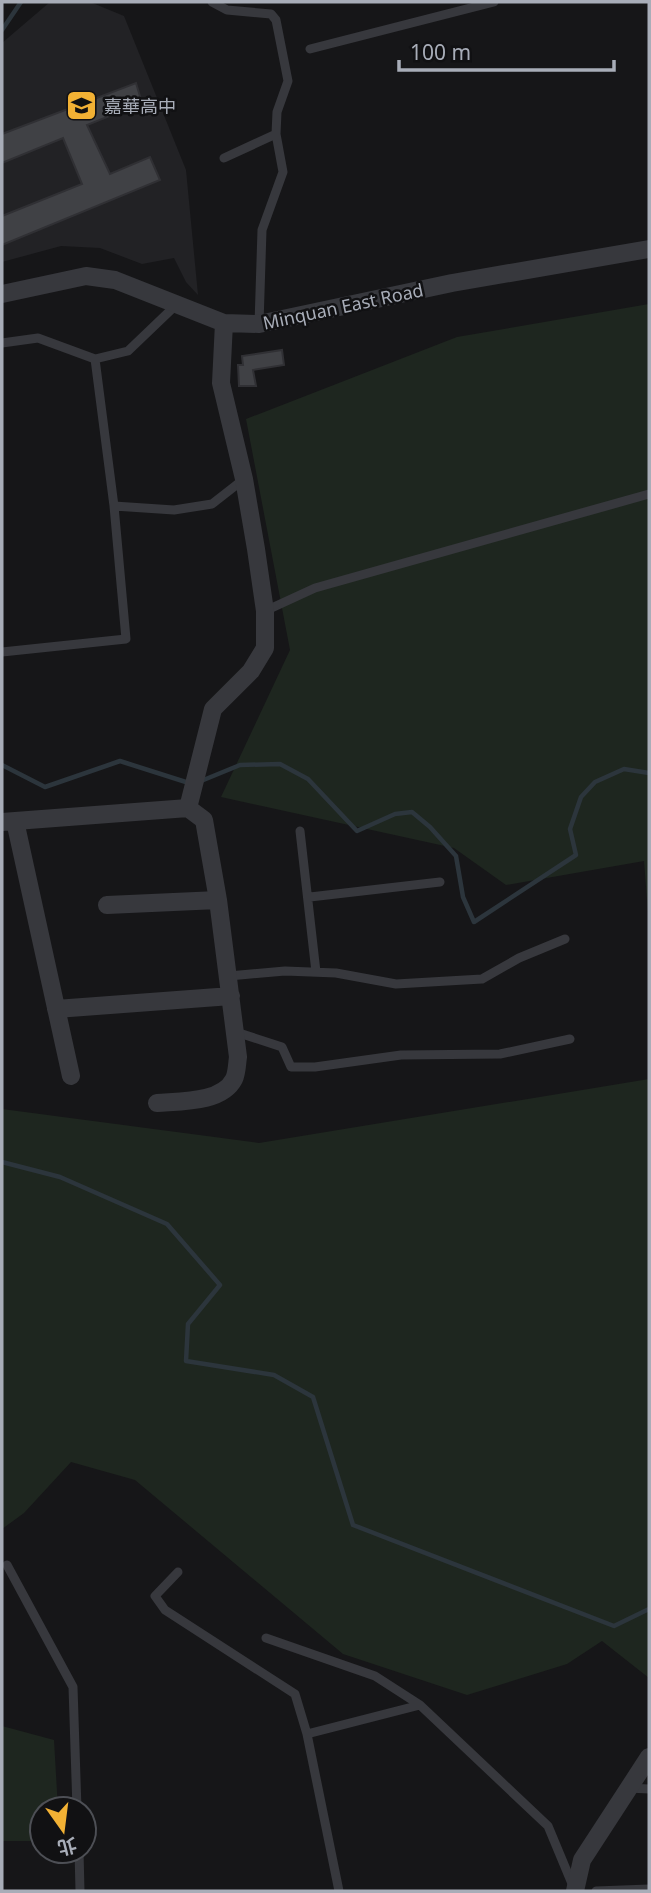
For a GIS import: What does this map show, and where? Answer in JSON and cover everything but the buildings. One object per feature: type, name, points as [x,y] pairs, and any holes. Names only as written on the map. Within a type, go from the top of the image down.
[{"type":"street","name":"Minquan East Road","points":[[2,294],[86,276],[115,280],[174,306],[224,323],[259,324],[452,283],[649,249]]},
{"type":"street","points":[[188,808],[213,709],[251,671],[265,648],[264,611],[244,479],[221,383],[224,323]]},
{"type":"street","points":[[71,1076],[9,822],[188,808],[204,820],[229,976],[238,1057],[234,1078],[224,1091],[204,1098],[157,1103]]},
{"type":"street","points":[[107,905],[218,900]]},
{"type":"street","points":[[56,1009],[231,996]]},
{"type":"street","points":[[575,1891],[582,1860],[649,1757]]},
{"type":"lane","points":[[212,2],[227,10],[271,15],[276,20],[288,81],[277,112],[276,134],[283,172],[262,230],[259,324]]},
{"type":"lane","points":[[310,49],[494,2]]},
{"type":"lane","points":[[224,158],[276,134]]},
{"type":"lane","points":[[2,343],[38,338],[94,359],[128,351],[174,306]]},
{"type":"lane","points":[[2,652],[126,639],[114,506],[94,359]]},
{"type":"lane","points":[[114,506],[174,510],[212,504],[244,479]]},
{"type":"lane","points":[[264,611],[315,588],[649,494]]},
{"type":"lane","points":[[300,831],[310,897],[316,972]]},
{"type":"lane","points":[[310,897],[440,882]]},
{"type":"lane","points":[[229,976],[285,971],[316,972],[396,984],[482,979],[519,958],[565,939]]},
{"type":"lane","points":[[236,1032],[282,1047],[291,1067],[315,1067],[401,1055],[499,1054],[570,1039]]},
{"type":"lane","points":[[7,1565],[73,1688],[77,1795]]},
{"type":"lane","points":[[178,1572],[155,1596],[165,1610],[295,1694],[307,1734],[339,1891]]},
{"type":"lane","points":[[266,1638],[374,1676],[420,1705],[548,1826],[575,1891]]},
{"type":"lane","points":[[307,1734],[420,1705]]},
{"type":"lane","points":[[628,1787],[649,1789]]},
{"type":"lane","points":[[79,1865],[80,1891]]},
{"type":"lane","points":[[596,1891],[649,1889]]},
{"type":"shaded area","name":"嘉華高中","points":[[50,2],[90,2],[124,16],[186,170],[198,295],[186,282],[174,258],[142,264],[100,248],[61,246],[2,262],[2,43]]},
{"type":"shaded area","points":[[649,304],[649,925],[644,861],[506,885],[454,848],[221,797],[290,650],[246,419],[457,337]]},
{"type":"shaded area","points":[[649,1079],[649,1678],[602,1641],[567,1664],[467,1695],[343,1654],[135,1480],[71,1462],[24,1513],[2,1529],[2,1109],[259,1143]]},
{"type":"shaded area","points":[[2,1726],[54,1740],[57,1795],[28,1795],[28,1841],[2,1841]]},
{"type":"waterway","points":[[2,30],[21,2]]},
{"type":"waterway","points":[[2,765],[45,787],[120,761],[189,783]]},
{"type":"waterway","points":[[201,781],[240,765],[280,764],[308,779],[357,831],[395,814],[412,812],[430,827],[456,856],[463,897],[474,922],[576,855],[570,829],[581,797],[595,782],[624,769],[649,773]]},
{"type":"waterway","points":[[2,1162],[60,1177],[167,1224],[220,1285],[188,1324],[186,1361],[274,1375],[313,1397],[353,1525],[614,1626],[649,1609]]},
{"type":"place","name":"嘉華高中","points":[[81,106]]}]
